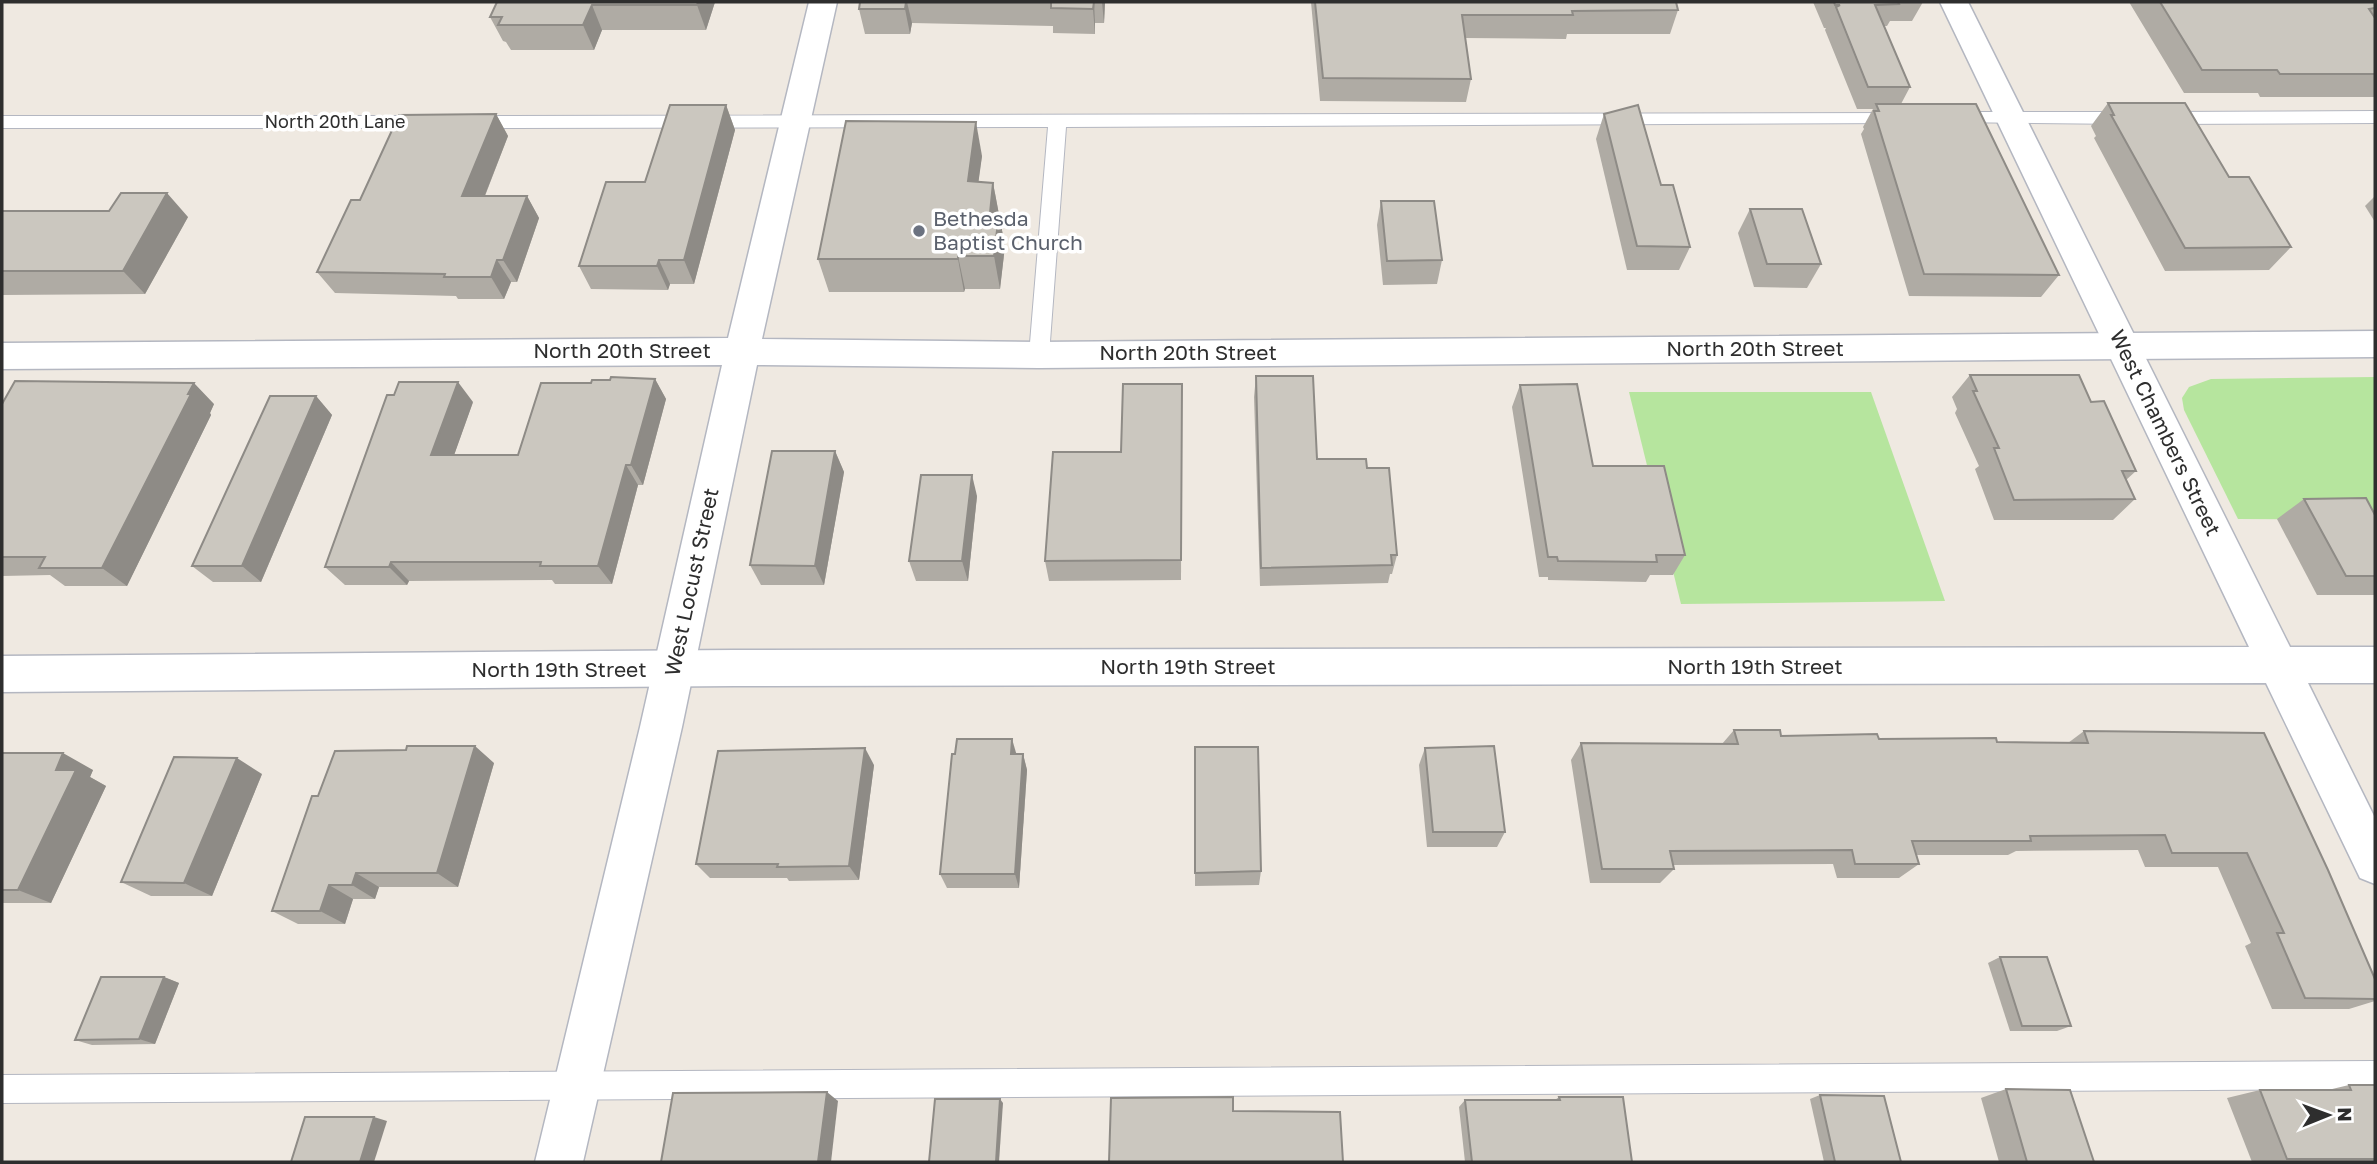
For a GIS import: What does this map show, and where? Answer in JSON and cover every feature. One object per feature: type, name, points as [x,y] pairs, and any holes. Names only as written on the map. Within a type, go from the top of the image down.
[{"type":"street","name":"West Locust Street","points":[[559,1162],[674,669],[823,2]]},
{"type":"street","name":"West Chambers Street","points":[[1954,2],[2375,863]]},
{"type":"street","name":"North 20th Street","points":[[2,356],[743,351],[1040,355],[2375,344]]},
{"type":"street","name":"North 19th Street","points":[[2,674],[674,669],[2375,665]]},
{"type":"lane","name":"North 20th Lane","points":[[2,122],[2375,117]]},
{"type":"lane","points":[[1040,355],[1058,120]]},
{"type":"lane","points":[[2,1089],[2375,1075]]},
{"type":"green space","points":[[2375,377],[2375,520],[2238,519],[2184,410],[2182,398],[2189,387],[2211,379]]},
{"type":"green space","points":[[1629,392],[1871,392],[1945,601],[1681,604]]},
{"type":"building","points":[[497,2],[698,2],[697,5],[592,5],[583,25],[498,25],[502,17],[490,17]]},
{"type":"building","points":[[860,2],[906,2],[905,9],[859,9]]},
{"type":"building","points":[[1051,2],[1094,2],[1093,9],[1051,8]]},
{"type":"building","points":[[1315,2],[1676,2],[1678,10],[1572,11],[1573,15],[1462,15],[1471,79],[1323,78]]},
{"type":"building","points":[[1834,2],[1898,2],[1899,4],[1875,5],[1910,87],[1868,87],[1836,7],[1840,5],[1835,5]]},
{"type":"building","points":[[2160,2],[2375,2],[2375,8],[2369,9],[2375,18],[2375,74],[2280,74],[2277,70],[2202,70]]},
{"type":"building","points":[[2108,103],[2185,103],[2229,177],[2249,177],[2291,247],[2185,248],[2111,115],[2114,115]]},
{"type":"building","points":[[1876,104],[1976,104],[2059,275],[1924,274],[1874,111],[1879,111]]},
{"type":"building","points":[[670,105],[726,105],[684,260],[659,260],[657,266],[579,266],[606,182],[645,182]]},
{"type":"building","points":[[1638,105],[1661,185],[1673,185],[1690,247],[1637,246],[1604,114]]},
{"type":"building","points":[[496,114],[462,196],[527,196],[503,260],[497,260],[491,277],[317,272],[351,200],[360,200],[399,115]]},
{"type":"building","name":"Bethesda Baptist Church","points":[[846,121],[976,122],[968,181],[993,183],[990,213],[999,213],[994,256],[958,256],[958,259],[818,259]]},
{"type":"building","points":[[121,193],[167,193],[123,271],[2,271],[2,211],[109,211]]},
{"type":"building","points":[[1381,201],[1434,201],[1442,260],[1387,261]]},
{"type":"building","points":[[1750,209],[1802,209],[1821,264],[1767,264]]},
{"type":"building","points":[[1970,375],[2079,375],[2091,402],[2104,401],[2136,471],[2122,471],[2135,499],[2014,500],[1994,448],[1999,448],[1973,391],[1977,391]]},
{"type":"building","points":[[1256,376],[1313,376],[1317,459],[1366,459],[1367,468],[1389,468],[1397,555],[1391,555],[1392,565],[1261,568]]},
{"type":"building","points":[[611,377],[655,379],[631,465],[626,465],[598,566],[540,566],[541,562],[391,562],[389,567],[325,567],[387,395],[394,395],[399,382],[458,382],[431,455],[518,455],[541,383],[591,383],[592,380],[610,380]]},
{"type":"building","points":[[15,381],[194,383],[188,394],[191,394],[102,568],[39,568],[45,557],[2,557],[2,404]]},
{"type":"building","points":[[1123,384],[1182,384],[1181,560],[1045,561],[1053,452],[1121,452]]},
{"type":"building","points":[[1577,384],[1593,466],[1664,466],[1685,555],[1656,555],[1657,562],[1558,561],[1557,557],[1548,557],[1520,385]]},
{"type":"building","points":[[270,396],[316,396],[242,566],[192,566]]},
{"type":"building","points":[[772,451],[835,451],[815,566],[750,565]]},
{"type":"building","points":[[921,475],[972,475],[962,561],[909,561]]},
{"type":"building","points":[[2366,498],[2375,515],[2375,576],[2346,576],[2304,499]]},
{"type":"building","points":[[1734,730],[1780,730],[1781,736],[1877,734],[1879,739],[1996,738],[1997,742],[2088,743],[2084,731],[2264,733],[2375,979],[2375,999],[2305,998],[2277,933],[2284,933],[2247,853],[2172,853],[2165,835],[2030,836],[2031,841],[1912,841],[1919,864],[1855,864],[1852,850],[1670,851],[1674,869],[1602,869],[1581,743],[1738,744]]},
{"type":"building","points":[[957,739],[1012,739],[1011,754],[1023,754],[1015,874],[940,874],[952,754],[955,754]]},
{"type":"building","points":[[407,746],[475,746],[437,873],[356,873],[352,885],[329,885],[320,911],[272,911],[312,796],[318,796],[335,751],[406,750]]},
{"type":"building","points":[[1494,746],[1505,832],[1433,832],[1425,748]]},
{"type":"building","points":[[1195,747],[1258,747],[1261,871],[1195,873]]},
{"type":"building","points":[[865,748],[849,866],[696,864],[718,751]]},
{"type":"building","points":[[2,753],[63,753],[56,770],[76,770],[18,890],[2,890]]},
{"type":"building","points":[[174,757],[237,758],[184,883],[121,882]]},
{"type":"building","points":[[2000,957],[2047,957],[2071,1026],[2022,1026]]},
{"type":"building","points":[[101,977],[164,977],[139,1039],[75,1040]]},
{"type":"building","points":[[2349,1085],[2375,1085],[2375,1159],[2287,1159],[2260,1090],[2351,1090]]},
{"type":"building","points":[[2006,1089],[2070,1090],[2094,1162],[2027,1162]]},
{"type":"building","points":[[827,1092],[818,1162],[661,1162],[673,1093]]},
{"type":"building","points":[[1820,1095],[1884,1096],[1901,1162],[1835,1162]]},
{"type":"building","points":[[1233,1097],[1233,1111],[1340,1112],[1343,1162],[1109,1162],[1111,1098]]},
{"type":"building","points":[[1559,1097],[1623,1097],[1632,1162],[1472,1162],[1465,1100],[1560,1100]]},
{"type":"building","points":[[935,1099],[1000,1099],[996,1162],[929,1162]]},
{"type":"building","points":[[305,1117],[374,1117],[360,1162],[291,1162]]},
{"type":"place","name":"Bethesda Baptist Church","points":[[919,231]]}]
